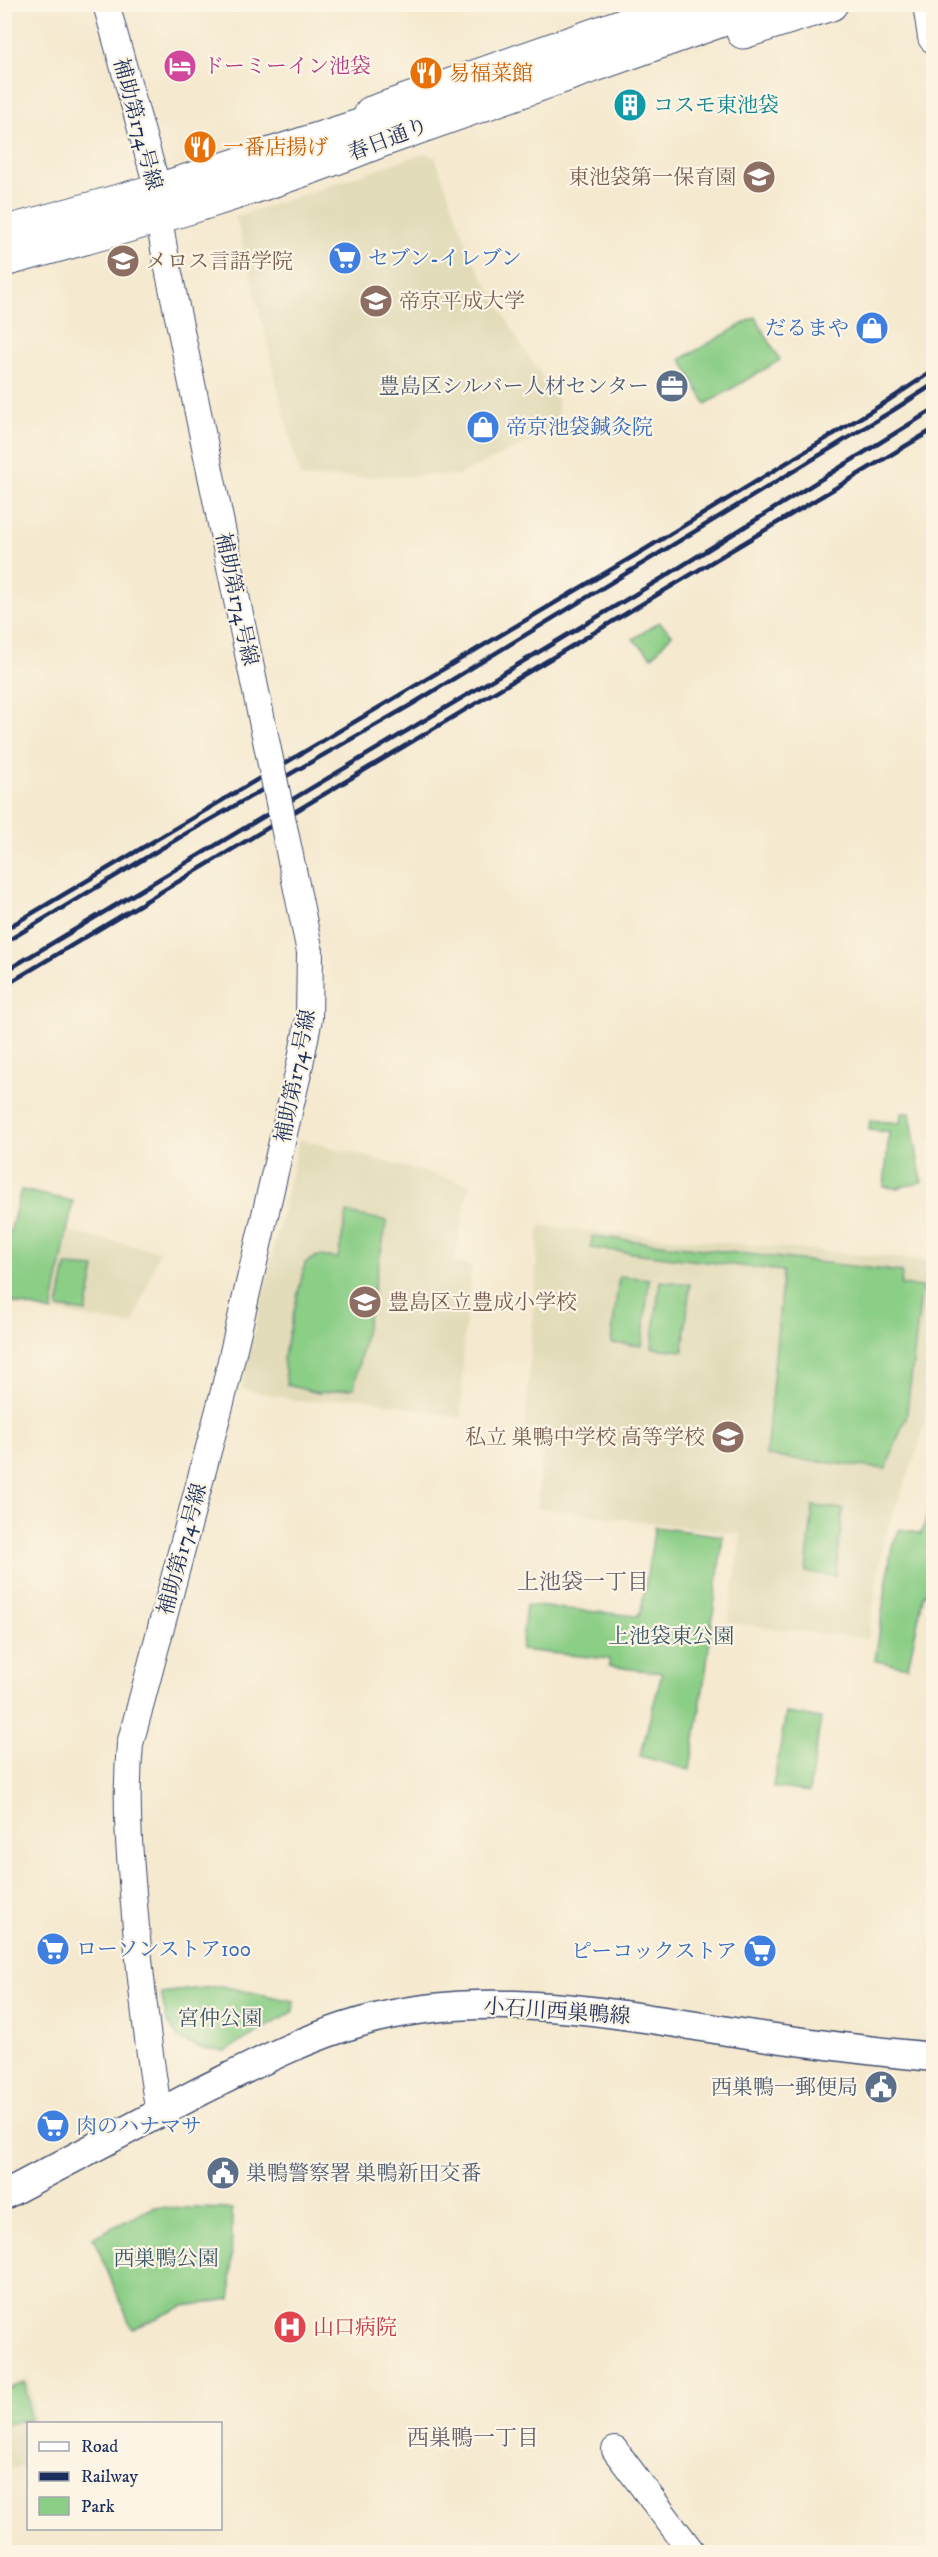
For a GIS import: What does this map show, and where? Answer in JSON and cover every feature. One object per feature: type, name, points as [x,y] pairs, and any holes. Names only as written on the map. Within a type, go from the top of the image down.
[{"type":"highway","points":[[322,150],[402,100],[682,4]]},
{"type":"highway","name":"春日通り","points":[[4,261],[158,204],[322,150],[380,141],[736,4]]},
{"type":"highway","name":"春日通り","points":[[645,40],[767,4]]},
{"type":"highway","points":[[322,150],[405,143],[831,4]]},
{"type":"highway","name":"春日通り","points":[[4,233],[158,204]]},
{"type":"main road","points":[[929,4],[933,37]]},
{"type":"main road","name":"小石川西巣鴨線","points":[[4,2195],[257,2063],[323,2034],[363,2021],[426,2009],[473,2005],[519,2005],[636,2017],[802,2042],[933,2057]]},
{"type":"street","name":"補助第174号線","points":[[106,4],[158,204],[310,952],[309,1018],[299,1069],[224,1391],[130,1744],[126,1804],[129,1843],[144,2023],[159,2113]]},
{"type":"street","points":[[615,2450],[692,2553]]},
{"type":"shaded area","name":"帝京平成大学","points":[[425,153],[435,157],[472,258],[520,343],[558,401],[559,428],[458,475],[300,478],[236,217]]},
{"type":"shaded area","name":"豊島区立豊成小学校","points":[[299,1139],[470,1184],[454,1261],[472,1267],[464,1337],[461,1418],[361,1398],[303,1402],[241,1389]]},
{"type":"shaded area","name":"私立 巣鴨中学校 高等学校","points":[[539,1226],[933,1261],[926,1416],[919,1445],[884,1538],[868,1639],[728,1623],[741,1534],[537,1508],[543,1444],[525,1430]]},
{"type":"shaded area","points":[[69,1232],[159,1251],[133,1325],[53,1312]]},
{"type":"shaded area","points":[[29,2379],[36,2422],[27,2422],[27,2466],[5,2469],[4,2387]]},
{"type":"green space","points":[[755,317],[780,360],[706,404],[681,359]]},
{"type":"green space","points":[[659,622],[672,634],[652,657],[633,639]]},
{"type":"green space","points":[[901,1113],[910,1113],[922,1182],[897,1188],[884,1187],[889,1132],[869,1130],[870,1120],[900,1123]]},
{"type":"green space","points":[[21,1190],[73,1201],[52,1312],[5,1301],[5,1243],[7,1243]]},
{"type":"green space","points":[[347,1213],[387,1221],[354,1388],[318,1393],[287,1385],[283,1359],[305,1263],[317,1256],[338,1258]]},
{"type":"green space","points":[[592,1236],[902,1272],[901,1285],[922,1287],[906,1420],[886,1469],[766,1456],[783,1271],[591,1248]]},
{"type":"green space","points":[[66,1266],[95,1268],[86,1312],[58,1308]]},
{"type":"green space","points":[[619,1276],[649,1279],[642,1346],[611,1343]]},
{"type":"green space","points":[[660,1281],[690,1284],[683,1351],[652,1348]]},
{"type":"green space","points":[[931,1505],[934,1506],[933,1595],[924,1593],[908,1667],[875,1661],[892,1545],[900,1529],[921,1534]]},
{"type":"green space","points":[[813,1506],[843,1509],[836,1576],[806,1572]]},
{"type":"green space","name":"上池袋東公園","points":[[655,1527],[723,1536],[706,1670],[690,1770],[640,1756],[662,1673],[609,1666],[609,1659],[521,1650],[526,1605],[637,1616],[641,1611]]},
{"type":"green space","points":[[786,1713],[821,1718],[809,1792],[773,1787]]},
{"type":"green space","name":"宮仲公園","points":[[221,1986],[294,2001],[293,2012],[225,2051],[202,2049],[179,2039],[167,2021],[161,1993]]},
{"type":"green space","name":"西巣鴨公園","points":[[154,2207],[232,2209],[231,2299],[184,2306],[132,2329],[93,2237]]},
{"type":"green space","points":[[25,2383],[30,2420],[5,2424],[5,2390]]},
{"type":"railway","points":[[4,930],[644,550],[886,402],[934,370]]},
{"type":"railway","points":[[4,943],[187,833],[409,706],[934,384]]},
{"type":"railway","points":[[4,972],[664,577],[934,409]]},
{"type":"railway","points":[[4,986],[934,429]]},
{"type":"place","name":"ドーミーイン池袋","points":[[180,66]]},
{"type":"place","name":"易福菜館","points":[[426,73]]},
{"type":"place","name":"コスモ東池袋","points":[[630,105]]},
{"type":"place","name":"一番店揚げ","points":[[200,147]]},
{"type":"place","name":"東池袋第一保育園","points":[[759,177]]},
{"type":"place","name":"セブン-イレブン","points":[[345,258]]},
{"type":"place","name":"メロス言語学院","points":[[123,261]]},
{"type":"place","name":"帝京平成大学","points":[[376,301]]},
{"type":"place","name":"だるまや","points":[[872,328]]},
{"type":"place","name":"豊島区シルバー人材センター","points":[[672,386]]},
{"type":"place","name":"帝京池袋鍼灸院","points":[[483,427]]},
{"type":"place","name":"豊島区立豊成小学校","points":[[365,1302]]},
{"type":"place","name":"私立 巣鴨中学校 高等学校","points":[[728,1437]]},
{"type":"place","name":"ローソンストア100","points":[[53,1949]]},
{"type":"place","name":"ピーコックストア","points":[[760,1951]]},
{"type":"place","name":"西巣鴨一郵便局","points":[[881,2087]]},
{"type":"place","name":"肉のハナマサ","points":[[53,2126]]},
{"type":"place","name":"巣鴨警察署 巣鴨新田交番","points":[[223,2173]]},
{"type":"place","name":"山口病院","points":[[290,2327]]},
{"type":"district","name":"上池袋一丁目","points":[[583,1581]]},
{"type":"district","name":"西巣鴨一丁目","points":[[473,2437]]}]
